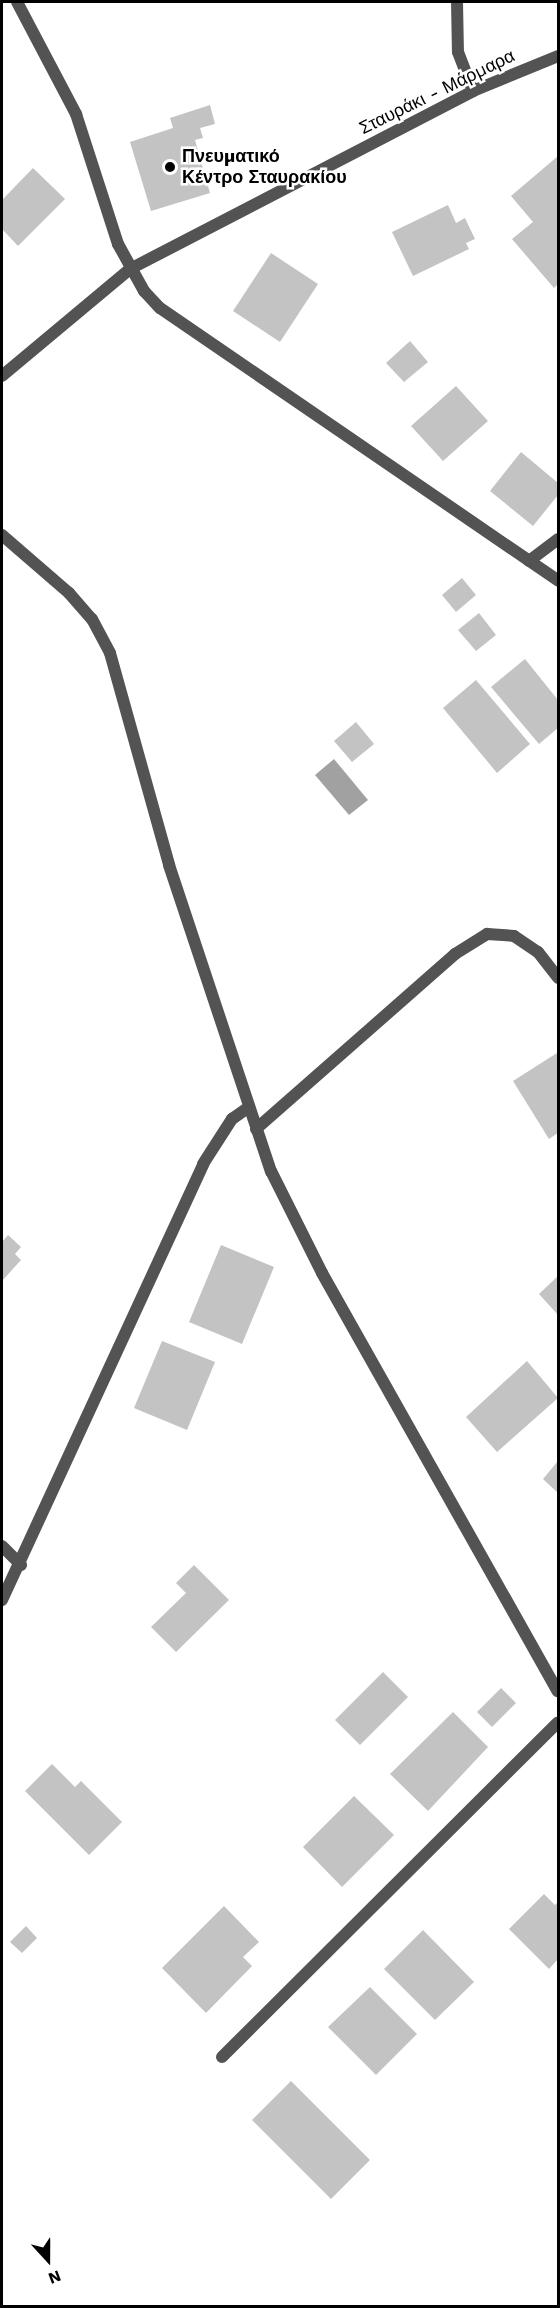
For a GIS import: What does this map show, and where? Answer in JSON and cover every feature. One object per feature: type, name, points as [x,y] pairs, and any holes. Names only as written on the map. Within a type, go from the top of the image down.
[{"type":"street","points":[[17,2],[76,114],[104,208],[130,269],[160,308],[558,581]]},
{"type":"street","points":[[457,2],[458,52],[472,91]]},
{"type":"street","name":"Σταυράκι - Μάρμαρα","points":[[2,376],[130,269],[472,91],[558,56]]},
{"type":"street","points":[[2,535],[69,593],[92,619],[110,653],[169,865],[256,1129],[292,1216],[558,1691]]},
{"type":"street","points":[[529,561],[558,539]]},
{"type":"street","points":[[256,1129],[455,954],[487,934],[514,936],[538,952],[558,978]]},
{"type":"street","points":[[2,1600],[21,1565],[203,1164],[232,1119],[249,1107]]},
{"type":"street","points":[[2,1546],[21,1565]]},
{"type":"street","points":[[222,2057],[558,1722]]},
{"type":"shaded area","points":[[334,759],[368,800],[349,815],[315,775]]},
{"type":"building","name":"Πνευματικό Κέντρο Σταυρακίου","points":[[210,105],[215,124],[200,128],[203,138],[195,140],[210,193],[151,211],[130,142],[173,128],[170,118]]},
{"type":"building","points":[[558,156],[558,284],[554,288],[512,239],[533,222],[511,196]]},
{"type":"building","points":[[33,168],[65,199],[18,246],[2,229],[2,200]]},
{"type":"building","points":[[448,205],[456,223],[465,218],[475,239],[466,243],[469,249],[413,276],[392,232]]},
{"type":"building","points":[[271,253],[318,284],[280,342],[233,311]]},
{"type":"building","points":[[410,341],[428,362],[404,382],[386,363]]},
{"type":"building","points":[[456,386],[488,421],[443,461],[411,426]]},
{"type":"building","points":[[521,452],[558,483],[558,495],[533,526],[490,491]]},
{"type":"building","points":[[462,578],[476,595],[456,612],[442,595]]},
{"type":"building","points":[[479,613],[496,635],[476,651],[458,630]]},
{"type":"building","points":[[525,659],[558,700],[558,728],[539,744],[491,687]]},
{"type":"building","points":[[476,680],[530,744],[497,773],[443,708]]},
{"type":"building","points":[[356,722],[374,744],[352,762],[334,741]]},
{"type":"building","points":[[557,1053],[558,1133],[549,1139],[513,1081]]},
{"type":"building","points":[[8,1235],[21,1247],[15,1254],[21,1260],[2,1281],[2,1242]]},
{"type":"building","points":[[221,1245],[274,1267],[242,1344],[189,1322]]},
{"type":"building","points":[[558,1276],[558,1315],[539,1294]]},
{"type":"building","points":[[162,1341],[215,1362],[187,1430],[134,1408]]},
{"type":"building","points":[[527,1361],[558,1398],[497,1452],[466,1417]]},
{"type":"building","points":[[558,1461],[558,1493],[543,1479]]},
{"type":"building","points":[[194,1565],[229,1600],[176,1652],[151,1627],[186,1593],[176,1583]]},
{"type":"building","points":[[383,1672],[408,1697],[360,1745],[335,1720]]},
{"type":"building","points":[[501,1688],[516,1703],[492,1727],[477,1712]]},
{"type":"building","points":[[453,1712],[488,1747],[428,1811],[390,1774]]},
{"type":"building","points":[[52,1764],[75,1787],[81,1781],[122,1822],[89,1855],[25,1791]]},
{"type":"building","points":[[354,1796],[394,1835],[342,1887],[303,1847]]},
{"type":"building","points":[[544,1894],[555,1905],[558,1902],[558,1959],[549,1969],[509,1929]]},
{"type":"building","points":[[224,1906],[259,1942],[243,1957],[252,1966],[206,2013],[162,1968]]},
{"type":"building","points":[[26,1926],[37,1938],[22,1953],[10,1942]]},
{"type":"building","points":[[423,1930],[474,1982],[435,2020],[384,1969]]},
{"type":"building","points":[[370,1987],[417,2034],[376,2075],[328,2027]]},
{"type":"building","points":[[291,2081],[370,2160],[331,2199],[252,2120]]},
{"type":"place","name":"Πνευματικό Κέντρο Σταυρακίου","points":[[170,167]]}]
